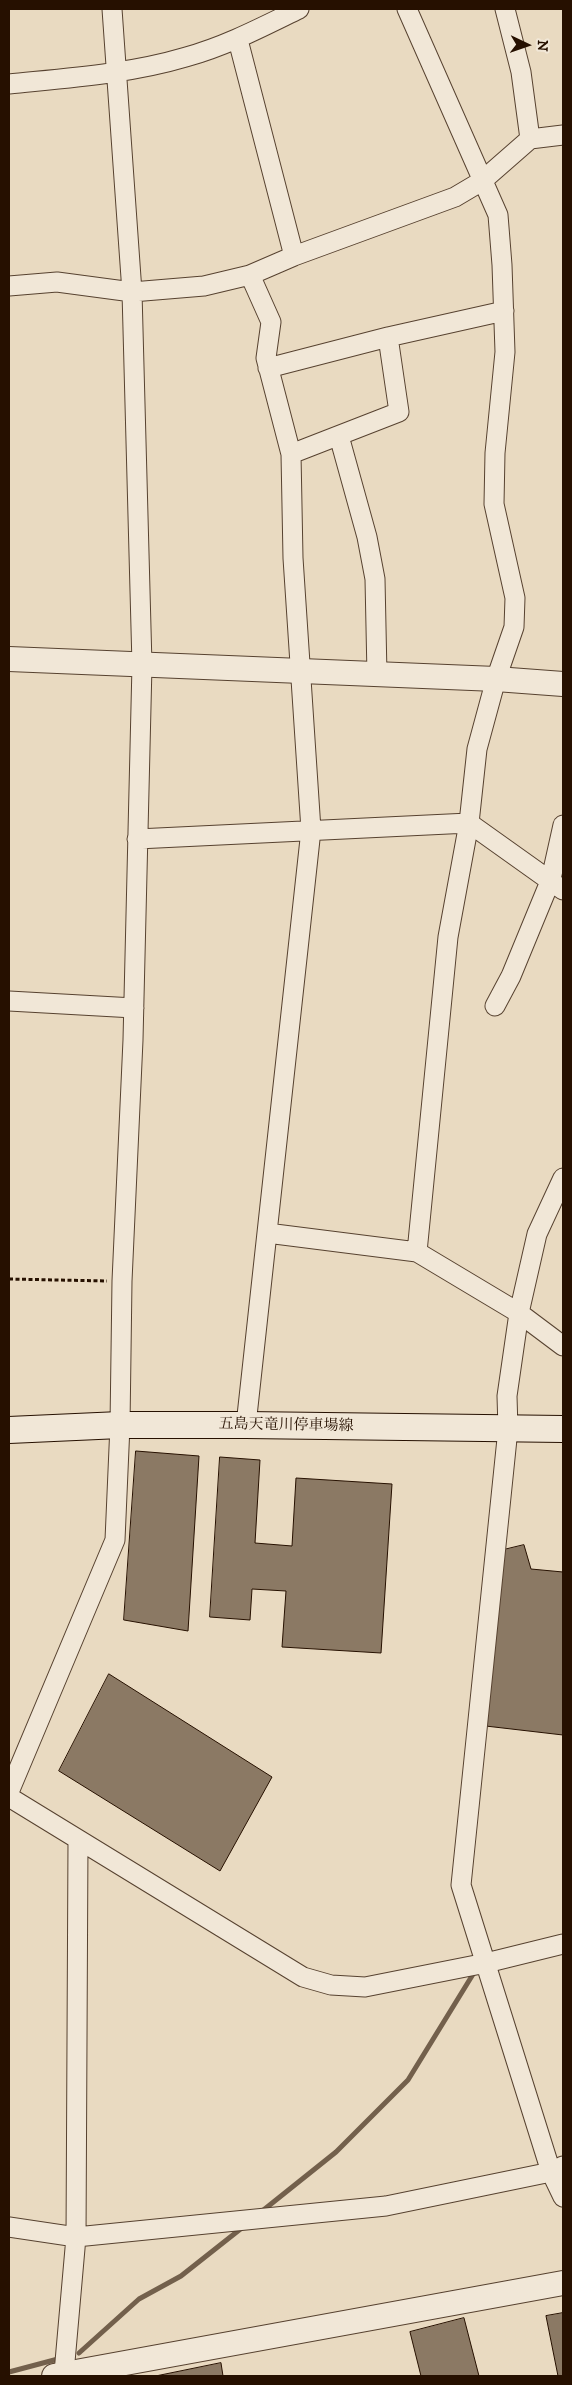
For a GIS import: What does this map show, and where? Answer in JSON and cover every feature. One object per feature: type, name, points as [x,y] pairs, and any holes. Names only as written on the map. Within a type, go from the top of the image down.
[{"type":"main road","name":"五島天竜川停車場線","points":[[9,1430],[120,1426],[246,1425],[508,1430],[563,1429]]},
{"type":"street","points":[[9,1792],[115,1540],[120,1426],[122,1281],[134,1008],[142,665],[132,292],[112,9]]},
{"type":"street","points":[[9,84],[117,72],[185,58],[238,40],[298,9]]},
{"type":"street","points":[[407,9],[498,215],[505,352],[495,453],[494,504],[514,598],[514,627],[496,679],[478,749],[469,824],[448,937],[417,1252]]},
{"type":"street","points":[[504,9],[522,72],[530,139]]},
{"type":"street","points":[[238,40],[294,256]]},
{"type":"street","points":[[9,286],[57,282],[132,292],[204,286],[250,275],[294,256],[455,197],[482,181],[530,139],[563,134]]},
{"type":"street","points":[[246,1425],[311,830],[299,672],[293,558],[291,454],[266,358],[271,322],[250,275]]},
{"type":"street","points":[[268,368],[388,337],[504,312]]},
{"type":"street","points":[[291,454],[399,412],[388,337]]},
{"type":"street","points":[[339,436],[367,537],[375,579],[377,674]]},
{"type":"street","points":[[9,659],[496,679],[563,684]]},
{"type":"street","points":[[137,840],[311,830],[469,824],[557,884]]},
{"type":"street","points":[[495,1006],[557,884],[563,825]]},
{"type":"street","points":[[9,1001],[134,1008]]},
{"type":"street","points":[[563,1178],[537,1234],[519,1313],[507,1396],[508,1430],[461,1885],[557,2169],[563,2197]]},
{"type":"street","points":[[267,1232],[417,1252],[519,1313],[563,1346]]},
{"type":"street","points":[[9,1797],[303,1977],[331,1985],[365,1987],[486,1963],[563,1944]]},
{"type":"street","points":[[78,1840],[76,2237],[59,2375],[563,2284]]},
{"type":"street","points":[[9,2227],[76,2237],[386,2206],[557,2169]]},
{"type":"path","points":[[9,1279],[122,1281]]},
{"type":"building","points":[[136,1451],[199,1456],[188,1631],[124,1620]]},
{"type":"building","points":[[220,1457],[260,1460],[255,1543],[292,1546],[296,1478],[392,1484],[381,1653],[282,1647],[286,1591],[252,1589],[250,1620],[210,1617]]},
{"type":"building","points":[[524,1545],[531,1569],[563,1572],[563,1735],[477,1725],[495,1552]]},
{"type":"building","points":[[109,1674],[272,1777],[220,1871],[59,1771]]},
{"type":"building","points":[[563,2313],[563,2376],[558,2376],[546,2316]]},
{"type":"building","points":[[464,2318],[479,2376],[421,2376],[410,2332]]},
{"type":"building","points":[[221,2363],[223,2376],[156,2376]]},
{"type":"waterway","points":[[261,2212],[336,2152],[408,2080],[475,1971]]},
{"type":"waterway","points":[[79,2353],[139,2299],[181,2276],[243,2227]]},
{"type":"waterway","points":[[9,2372],[58,2359]]}]
